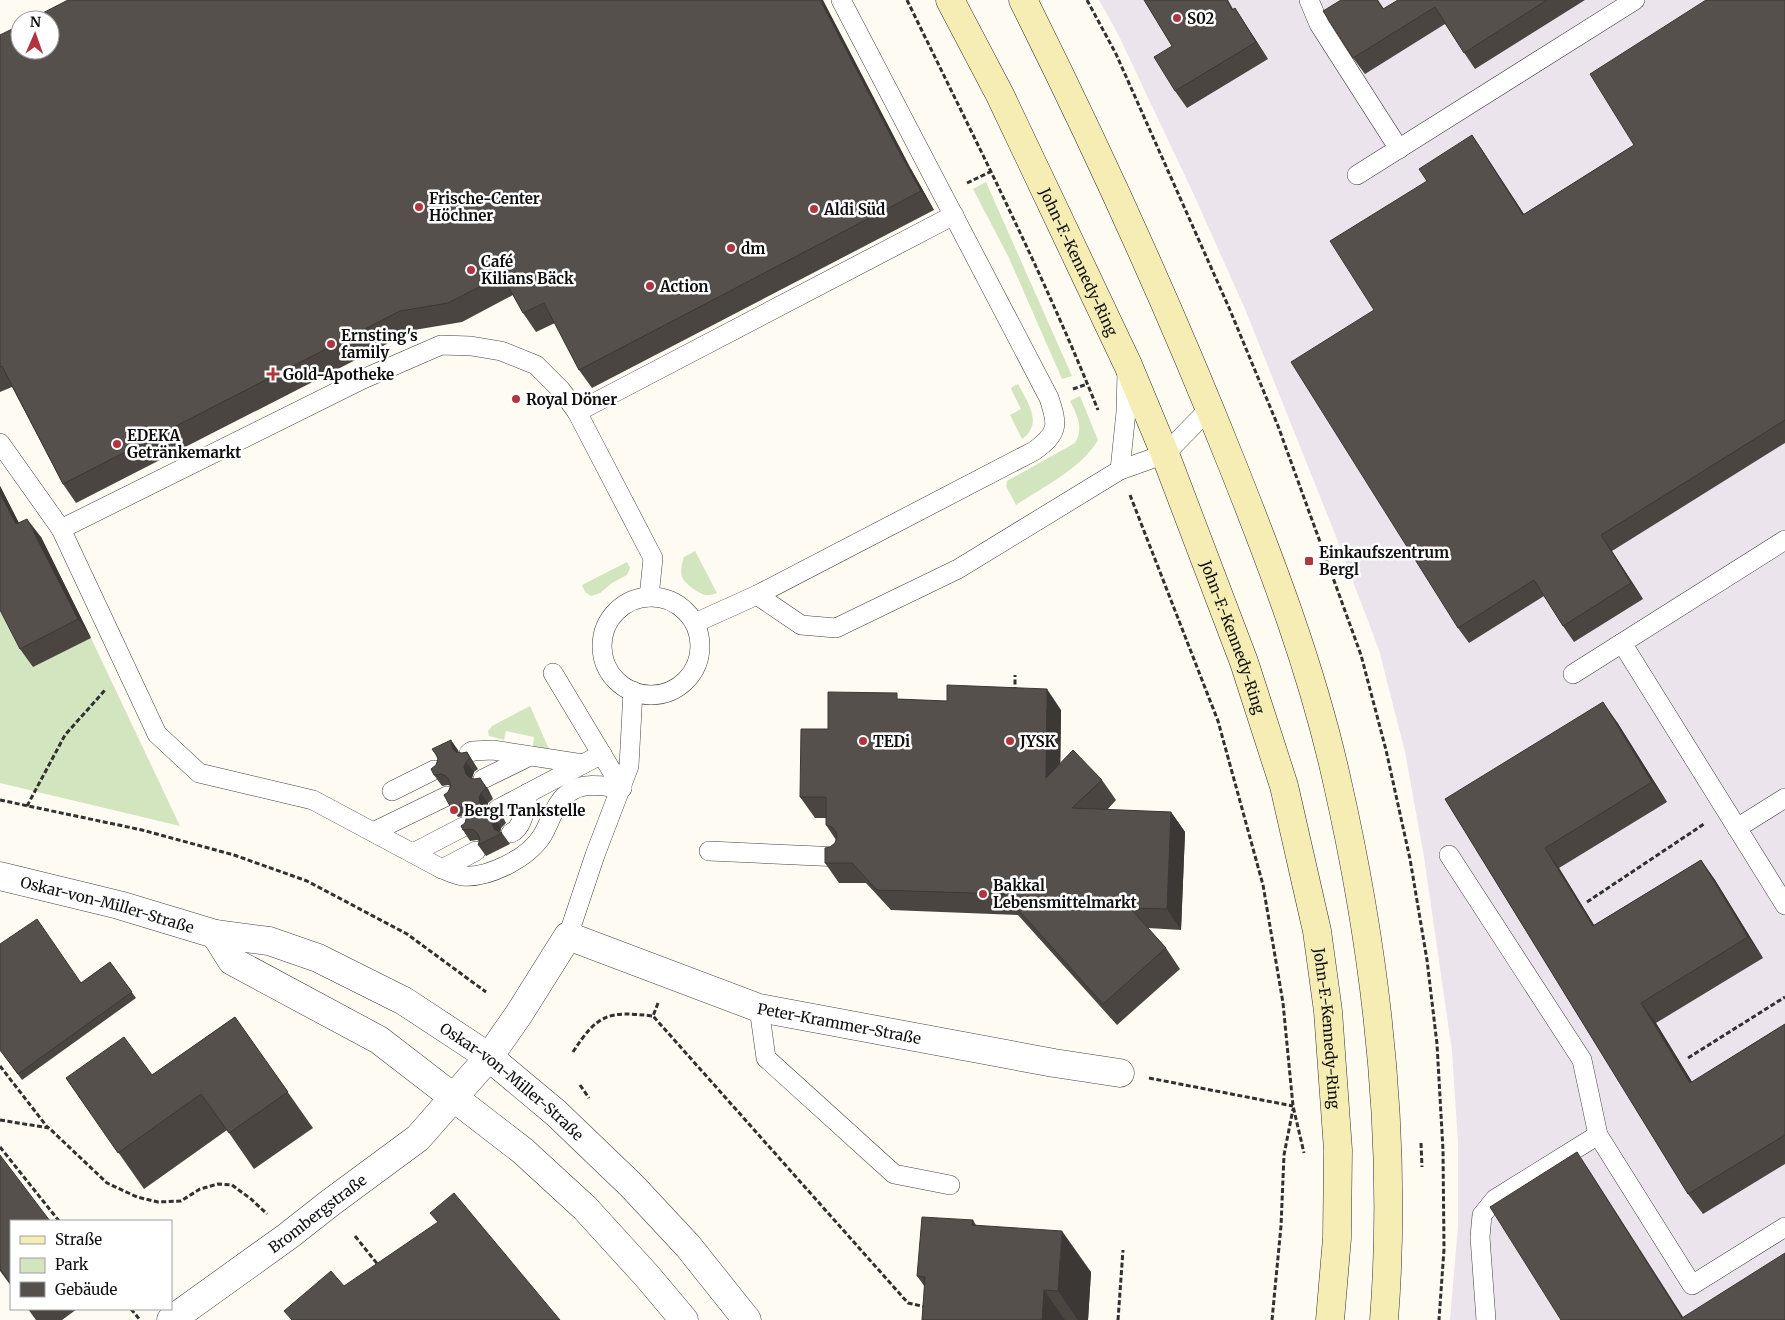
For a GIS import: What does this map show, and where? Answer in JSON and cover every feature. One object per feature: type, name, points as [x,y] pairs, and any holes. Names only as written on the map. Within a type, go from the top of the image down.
[{"type":"main road","name":"John-F.-Kennedy-Ring","points":[[950,0],[1000,95],[1128,365],[1165,454],[1244,662],[1281,776],[1316,931],[1328,1011],[1338,1150],[1337,1238],[1330,1320]]},
{"type":"main road","points":[[1024,0],[1077,108],[1149,264],[1210,408],[1251,511],[1296,636],[1316,700],[1337,779],[1371,960],[1382,1063],[1389,1156],[1389,1221],[1384,1320]]},
{"type":"street","name":"Oskar-von-Miller-Straße","points":[[0,876],[119,905],[215,934],[269,941],[318,958],[404,1001],[489,1057],[556,1113],[632,1186],[688,1246],[747,1320]]},
{"type":"street","name":"Oskar-von-Miller-Straße","points":[[215,934],[232,961],[379,1040],[523,1151],[585,1208],[684,1320]]},
{"type":"street","name":"Peter-Krammer-Straße","points":[[568,936],[759,1008],[1054,1063],[1120,1073]]},
{"type":"street","points":[[455,1097],[489,1057],[568,936]]},
{"type":"street","name":"Brombergstraße","points":[[186,1316],[330,1203],[418,1138],[455,1097]]},
{"type":"lane","points":[[695,623],[757,595],[1034,451],[1047,442],[1055,430],[1055,415],[1049,398],[841,0]]},
{"type":"lane","points":[[1309,0],[1319,24],[1398,149]]},
{"type":"lane","points":[[1357,175],[1635,0]]},
{"type":"lane","points":[[578,412],[954,215]]},
{"type":"lane","points":[[61,528],[363,379],[441,345],[471,346],[501,351],[536,365],[562,390],[578,412],[653,558],[650,597]]},
{"type":"lane","points":[[1120,470],[1126,412],[1128,365]]},
{"type":"lane","points":[[757,595],[801,625],[836,628],[958,569],[1120,470],[1165,454],[1210,408]]},
{"type":"lane","points":[[0,443],[61,528],[157,734],[199,773],[313,800],[442,869],[462,876],[481,876],[529,851],[541,837],[557,804],[575,788],[592,786],[622,788]]},
{"type":"lane","points":[[1573,674],[1785,540]]},
{"type":"lane","points":[[650,597],[664,598],[679,606],[695,623],[699,635],[700,651],[694,669],[683,683],[668,692],[650,695],[633,691],[619,683],[610,673],[604,658],[602,645],[604,630],[611,617],[623,605],[650,597]]},
{"type":"lane","points":[[1622,643],[1785,905]]},
{"type":"lane","points":[[553,673],[622,788]]},
{"type":"lane","points":[[568,936],[595,855],[629,766],[633,691]]},
{"type":"lane","points":[[469,753],[472,751],[493,750],[583,764]]},
{"type":"lane","points":[[498,809],[602,754]]},
{"type":"lane","points":[[483,779],[530,756]]},
{"type":"lane","points":[[392,791],[434,770]]},
{"type":"lane","points":[[511,833],[519,827],[528,794]]},
{"type":"lane","points":[[374,832],[447,796]]},
{"type":"lane","points":[[1737,828],[1785,798]]},
{"type":"lane","points":[[413,853],[463,827]]},
{"type":"lane","points":[[442,869],[476,851]]},
{"type":"lane","points":[[709,851],[840,857]]},
{"type":"lane","points":[[1449,855],[1582,1060],[1598,1135],[1692,1285],[1785,1227]]},
{"type":"lane","points":[[759,1008],[766,1058],[894,1174],[950,1185]]},
{"type":"lane","points":[[1486,1320],[1480,1237],[1482,1215],[1495,1199],[1598,1135]]},
{"type":"path","points":[[907,0],[990,166],[1075,354],[1101,418]]},
{"type":"path","points":[[1120,470],[1218,721],[1263,885],[1283,1003],[1293,1106],[1305,1155]]},
{"type":"path","points":[[27,806],[65,735],[125,667]]},
{"type":"path","points":[[1015,699],[1016,675]]},
{"type":"path","points":[[0,800],[170,838],[234,855],[307,881],[407,934],[486,992]]},
{"type":"path","points":[[1588,902],[1705,824]]},
{"type":"path","points":[[653,1016],[669,974]]},
{"type":"path","points":[[1688,1058],[1785,996]]},
{"type":"path","points":[[573,1052],[583,1035],[596,1022],[608,1016],[625,1013],[653,1016],[908,1303],[933,1308]]},
{"type":"path","points":[[0,1066],[49,1128],[107,1182],[137,1197],[158,1202],[181,1201],[200,1189],[218,1184],[232,1185],[251,1199],[288,1236]]},
{"type":"path","points":[[1120,1073],[1293,1106]]},
{"type":"path","points":[[1272,1320],[1281,1226],[1284,1155],[1293,1106]]},
{"type":"path","points":[[0,1120],[49,1128]]},
{"type":"path","points":[[0,1148],[57,1220]]},
{"type":"path","points":[[355,1236],[379,1266]]},
{"type":"path","points":[[1118,1320],[1123,1250]]},
{"type":"path","points":[[132,1310],[140,1320]]},
{"type":"shaded area","points":[[1099,0],[1785,0],[1785,1320],[1450,1320],[1458,1226],[1458,1143],[1452,1051],[1424,857],[1405,752],[1379,650],[1245,309],[1118,34]]},
{"type":"green space","points":[[986,182],[1072,376],[1062,379],[1009,258],[973,189]]},
{"type":"green space","points":[[1018,384],[1032,412],[1033,419],[1029,433],[1022,439],[1010,415],[1021,409],[1011,389]]},
{"type":"green space","points":[[1080,396],[1098,440],[1091,450],[1072,468],[1016,505],[1006,486],[1007,481],[1075,443],[1079,427],[1077,416],[1070,401]]},
{"type":"green space","points":[[695,551],[717,593],[702,594],[689,585],[682,577],[681,569],[684,557]]},
{"type":"green space","points":[[627,562],[630,568],[627,575],[612,583],[600,593],[591,596],[585,592],[582,585]]},
{"type":"green space","points":[[0,602],[91,638],[180,826],[0,783]]},
{"type":"green space","points":[[530,706],[549,749],[533,746],[534,737],[506,731],[504,740],[489,736],[488,731],[492,726]]},
{"type":"building","name":"Frische-Center Höchner","points":[[68,0],[820,0],[921,191],[579,370],[544,303],[523,313],[502,275],[448,303],[400,311],[63,484],[2,366],[0,367],[0,35],[10,30],[10,60],[60,60],[60,10],[48,10]]},
{"type":"building","points":[[1144,0],[1227,0],[1232,10],[1235,8],[1256,42],[1175,91],[1154,57],[1172,46]]},
{"type":"building","points":[[1341,0],[1377,0],[1383,9],[1398,0],[1547,0],[1464,53],[1435,7],[1353,58],[1323,11]]},
{"type":"building","points":[[1706,0],[1785,0],[1785,420],[1601,535],[1631,583],[1563,626],[1534,580],[1458,628],[1291,362],[1374,310],[1330,241],[1427,181],[1419,169],[1472,135],[1523,215],[1634,145],[1590,74]]},
{"type":"building","points":[[0,493],[16,524],[27,519],[78,619],[20,649],[0,610]]},
{"type":"building","points":[[947,685],[1047,689],[1046,778],[1073,750],[1102,780],[1072,808],[1171,812],[1167,909],[1130,908],[1166,948],[1103,1004],[1004,894],[877,890],[852,863],[825,863],[825,848],[835,843],[837,837],[832,827],[826,825],[826,797],[800,797],[801,729],[828,729],[828,692],[897,693],[897,699],[947,701]]},
{"type":"building","points":[[1603,702],[1652,782],[1545,848],[1593,926],[1701,860],[1748,937],[1641,1003],[1690,1083],[1785,1024],[1785,1135],[1688,1194],[1445,799]]},
{"type":"building","points":[[451,740],[452,748],[456,752],[467,752],[470,758],[464,767],[466,774],[474,779],[480,778],[486,788],[479,798],[480,803],[485,808],[496,808],[498,812],[492,823],[494,829],[502,833],[478,845],[480,840],[478,834],[474,830],[463,830],[461,826],[465,823],[467,817],[465,811],[462,807],[456,805],[450,806],[444,795],[451,786],[449,780],[441,774],[434,775],[431,769],[436,765],[438,759],[432,749]]},
{"type":"building","points":[[37,919],[81,983],[110,962],[132,992],[18,1074],[0,1050],[0,944]]},
{"type":"building","points":[[235,1017],[288,1092],[229,1133],[201,1094],[118,1153],[66,1078],[124,1037],[152,1075]]},
{"type":"building","points":[[1577,1152],[1682,1318],[1785,1253],[1785,1320],[1561,1320],[1490,1207]]},
{"type":"building","points":[[0,1155],[49,1220],[10,1220],[10,1283],[0,1269]]},
{"type":"building","points":[[454,1193],[560,1320],[292,1320],[284,1311],[331,1271],[344,1286],[438,1222],[430,1213]]},
{"type":"building","points":[[922,1217],[973,1220],[972,1225],[1062,1231],[1058,1291],[1044,1290],[1042,1320],[922,1320],[925,1277],[917,1276]]},
{"type":"place","name":"S02","points":[[1177,18]]},
{"type":"place","name":"Frische-Center Höchner","points":[[419,207]]},
{"type":"place","name":"Aldi Süd","points":[[814,209]]},
{"type":"place","name":"dm","points":[[731,248]]},
{"type":"place","name":"Café Kilians Bäck","points":[[471,270]]},
{"type":"place","name":"Action","points":[[650,286]]},
{"type":"place","name":"Ernsting's family","points":[[331,344]]},
{"type":"place","name":"Gold-Apotheke","points":[[273,374]]},
{"type":"place","name":"Royal Döner","points":[[516,399]]},
{"type":"place","name":"EDEKA Getränkemarkt","points":[[117,444]]},
{"type":"place","name":"Einkaufszentrum Bergl","points":[[1309,561]]},
{"type":"place","name":"TEDi","points":[[863,741]]},
{"type":"place","name":"JYSK","points":[[1010,741]]},
{"type":"place","name":"Bergl Tankstelle","points":[[454,810]]},
{"type":"place","name":"Bakkal Lebensmittelmarkt","points":[[983,894]]}]
